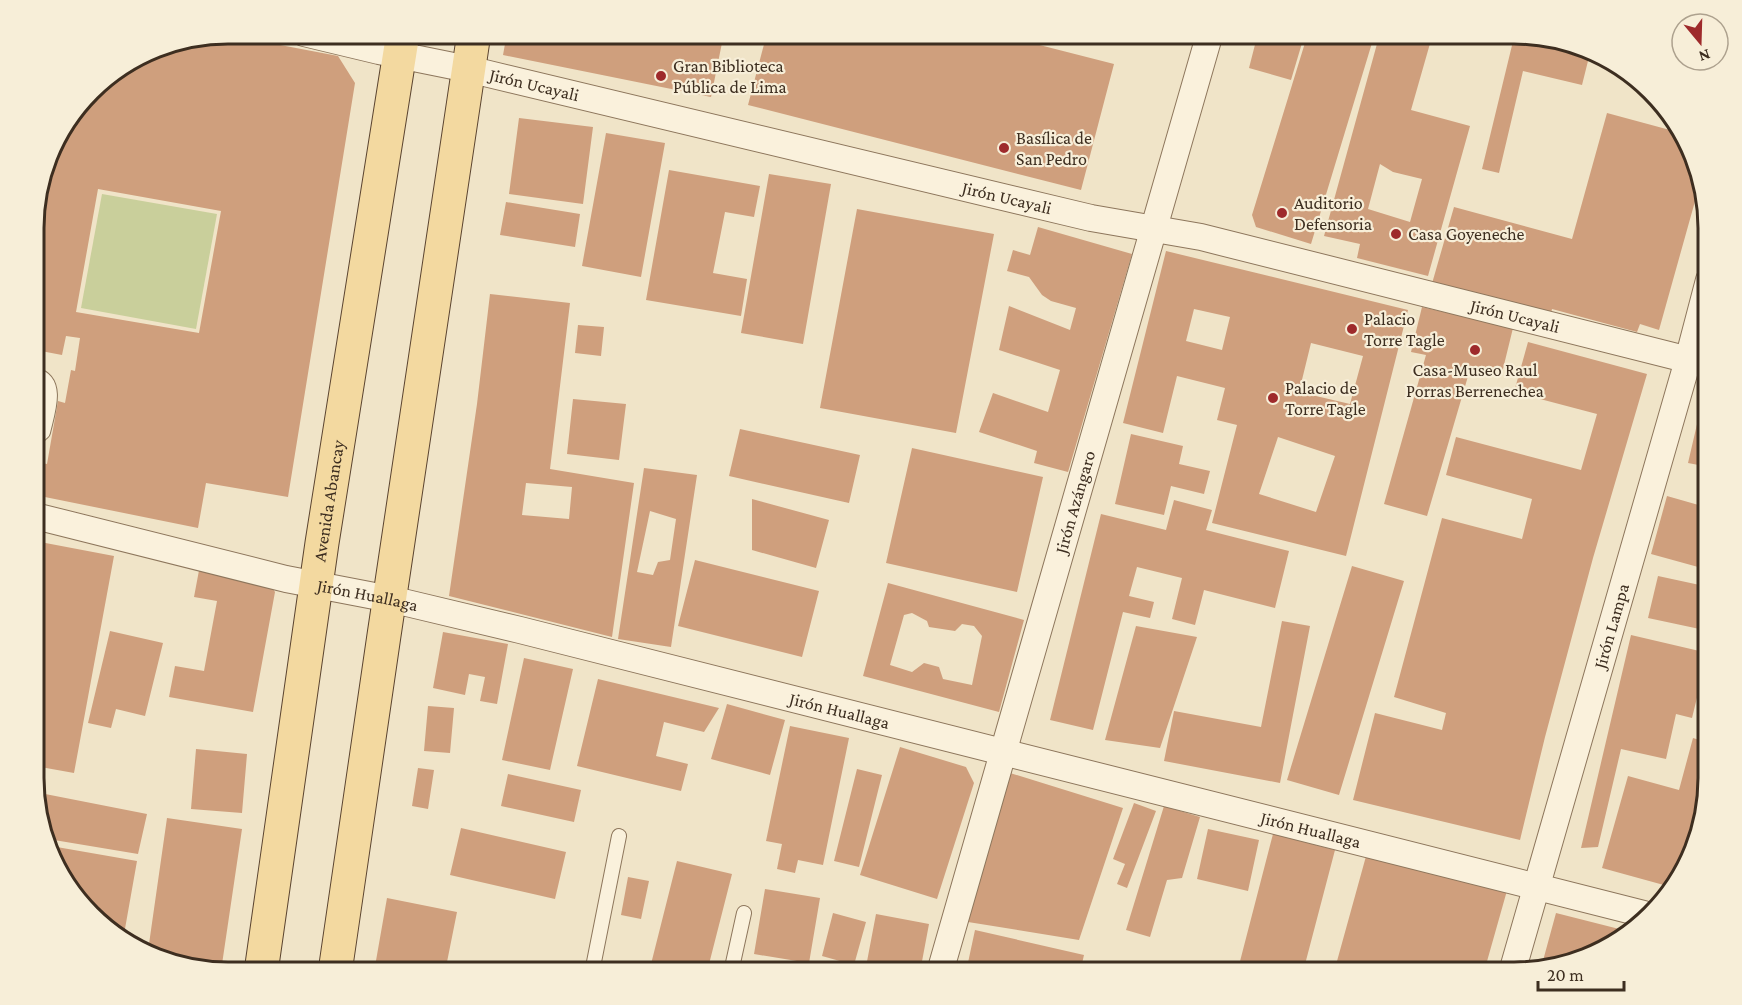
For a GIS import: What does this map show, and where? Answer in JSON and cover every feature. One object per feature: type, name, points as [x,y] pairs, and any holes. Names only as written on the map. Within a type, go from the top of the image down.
[{"type":"main road","name":"Avenida Abancay","points":[[262,962],[316,585],[401,44]]},
{"type":"main road","points":[[336,962],[461,105],[472,44]]},
{"type":"street","name":"Jirón Ucayali","points":[[401,44],[468,69],[1090,218],[1201,237],[1698,362]]},
{"type":"street","name":"Jirón Azángaro","points":[[943,961],[1207,44]]},
{"type":"street","name":"Jirón Lampa","points":[[1515,961],[1698,362]]},
{"type":"street","name":"Jirón Huallaga","points":[[44,518],[316,585],[390,599],[520,630],[1639,913]]},
{"type":"lane","points":[[44,380],[51,392],[44,427]]},
{"type":"lane","points":[[594,962],[619,836]]},
{"type":"lane","points":[[733,962],[744,913]]},
{"type":"green space","points":[[102,194],[217,214],[196,329],[81,308]]},
{"type":"building","points":[[215,44],[275,44],[338,56],[355,83],[288,497],[206,483],[198,528],[44,497],[44,463],[47,464],[58,401],[65,403],[71,370],[75,371],[80,338],[66,336],[62,355],[44,352],[45,203],[57,157],[68,135],[89,106],[115,81],[135,68],[157,57],[191,47]],"holes":[[[98,189],[221,211],[199,333],[76,312]]]},
{"type":"building","name":"Gran Biblioteca Pública de Lima","points":[[505,44],[722,44],[711,97],[503,55]]},
{"type":"building","name":"Basílica de San Pedro","points":[[764,44],[1036,44],[1114,64],[1081,190],[748,105]]},
{"type":"building","points":[[1255,44],[1302,44],[1291,80],[1249,68]]},
{"type":"building","points":[[1305,44],[1372,44],[1311,244],[1256,227],[1252,215]]},
{"type":"building","points":[[1377,44],[1430,44],[1411,110],[1470,126],[1428,276],[1357,258],[1360,244],[1324,236]],"holes":[[[1380,164],[1393,172],[1422,179],[1410,222],[1368,209]]]},
{"type":"building","points":[[1512,44],[1539,45],[1589,59],[1582,85],[1523,71],[1499,173],[1482,169]]},
{"type":"building","points":[[1607,113],[1671,130],[1689,168],[1696,198],[1659,330],[1640,324],[1637,332],[1552,309],[1551,314],[1431,287],[1454,207],[1572,239]]},
{"type":"building","points":[[519,118],[593,127],[583,204],[509,194]]},
{"type":"building","points":[[606,133],[665,143],[641,277],[582,266]]},
{"type":"building","points":[[669,170],[760,186],[754,217],[725,212],[713,273],[747,279],[741,316],[646,300]]},
{"type":"building","points":[[769,174],[831,184],[803,344],[741,333]]},
{"type":"building","points":[[506,202],[580,214],[575,247],[500,235]]},
{"type":"building","points":[[857,209],[994,234],[956,433],[820,408]]},
{"type":"building","points":[[1038,227],[1132,254],[1068,472],[1034,463],[1037,451],[979,432],[993,393],[1048,412],[1060,370],[999,350],[1009,306],[1070,330],[1076,308],[1051,301],[1042,295],[1029,277],[1007,271],[1013,250],[1030,255]]},
{"type":"building","name":"Palacio de Torre Tagle","points":[[1166,251],[1408,310],[1346,556],[1212,523],[1237,425],[1217,420],[1225,388],[1177,376],[1163,433],[1123,423]],"holes":[[[1194,309],[1230,317],[1222,350],[1186,341]],[[1311,343],[1363,356],[1350,404],[1299,392]],[[1278,437],[1335,456],[1316,512],[1259,494]]]},
{"type":"building","points":[[490,294],[570,303],[550,469],[634,483],[612,637],[449,596],[477,404]],"holes":[[[526,483],[572,487],[569,519],[522,515]]]},
{"type":"building","points":[[1422,307],[1513,328],[1502,373],[1471,366],[1427,516],[1384,504],[1426,355],[1411,352]]},
{"type":"building","points":[[578,325],[604,327],[601,356],[575,353]]},
{"type":"building","points":[[1528,342],[1647,374],[1593,558],[1520,840],[1353,800],[1375,713],[1442,730],[1446,713],[1394,697],[1442,518],[1522,539],[1532,499],[1446,475],[1456,437],[1581,470],[1597,414],[1514,392]]},
{"type":"building","points":[[573,399],[626,404],[619,460],[567,454]]},
{"type":"building","points":[[1698,420],[1698,465],[1688,463]]},
{"type":"building","points":[[740,429],[860,455],[849,503],[729,476]]},
{"type":"building","points":[[1131,434],[1183,446],[1179,464],[1210,471],[1204,494],[1171,486],[1164,515],[1115,504]]},
{"type":"building","points":[[912,448],[1043,477],[1017,592],[886,563]]},
{"type":"building","points":[[644,468],[697,475],[671,647],[618,639]],"holes":[[[650,511],[676,519],[670,560],[658,562],[653,575],[637,572]]]},
{"type":"building","points":[[1667,496],[1698,505],[1698,567],[1651,554]]},
{"type":"building","points":[[752,499],[829,520],[816,568],[752,550]]},
{"type":"building","points":[[1174,500],[1212,510],[1206,530],[1289,551],[1275,608],[1204,590],[1195,625],[1172,619],[1182,578],[1137,567],[1129,596],[1154,602],[1150,618],[1123,612],[1093,730],[1050,720],[1101,514],[1166,530]]},
{"type":"building","points":[[44,543],[114,556],[74,773],[44,768]]},
{"type":"building","points":[[695,560],[819,591],[802,657],[678,626]]},
{"type":"building","points":[[200,565],[265,576],[275,592],[253,712],[169,697],[175,666],[204,671],[217,601],[194,597]]},
{"type":"building","points":[[1352,566],[1404,581],[1339,795],[1287,780]]},
{"type":"building","points":[[1658,576],[1698,585],[1698,629],[1648,618]]},
{"type":"building","points":[[888,583],[1024,620],[999,712],[863,676]],"holes":[[[912,613],[927,621],[929,627],[955,631],[962,624],[974,626],[982,636],[972,685],[943,679],[939,667],[924,663],[912,672],[890,665],[904,615]]]},
{"type":"building","points":[[1282,621],[1310,626],[1280,783],[1164,761],[1174,711],[1261,727]]},
{"type":"building","points":[[1136,626],[1197,637],[1160,748],[1105,740]]},
{"type":"building","points":[[110,631],[163,643],[145,716],[116,709],[111,728],[88,723]]},
{"type":"building","points":[[443,632],[508,644],[497,704],[480,701],[485,677],[469,674],[465,695],[433,688]]},
{"type":"building","points":[[1631,635],[1698,651],[1698,694],[1692,718],[1676,714],[1666,759],[1621,749],[1598,847],[1581,848]]},
{"type":"building","points":[[524,658],[573,669],[550,770],[502,760]]},
{"type":"building","points":[[598,679],[719,708],[704,732],[664,722],[656,756],[688,764],[681,791],[577,766]]},
{"type":"building","points":[[727,704],[785,720],[770,775],[711,759]]},
{"type":"building","points":[[428,706],[454,708],[450,753],[424,751]]},
{"type":"building","points":[[790,726],[849,738],[823,865],[798,860],[795,873],[777,869],[782,844],[766,841]]},
{"type":"building","points":[[1693,738],[1698,740],[1698,790],[1692,825],[1685,848],[1664,885],[1602,868],[1628,776],[1679,790]]},
{"type":"building","points":[[900,747],[966,767],[974,783],[937,899],[860,875]]},
{"type":"building","points":[[196,749],[247,754],[242,813],[191,809]]},
{"type":"building","points":[[418,768],[434,770],[428,809],[412,806]]},
{"type":"building","points":[[857,769],[882,775],[859,867],[834,861]]},
{"type":"building","points":[[1010,773],[1123,808],[1079,940],[968,922]]},
{"type":"building","points":[[508,774],[581,790],[574,822],[501,806]]},
{"type":"building","points":[[45,794],[147,814],[138,854],[55,840]]},
{"type":"building","points":[[1134,803],[1156,811],[1127,888],[1117,884],[1125,864],[1113,859]]},
{"type":"building","points":[[1164,806],[1200,817],[1182,878],[1167,880],[1150,937],[1126,930]]},
{"type":"building","points":[[167,818],[242,829],[222,962],[180,955],[149,944]]},
{"type":"building","points":[[461,828],[566,852],[555,899],[450,875]]},
{"type":"building","points":[[1208,829],[1259,840],[1248,891],[1197,879]]},
{"type":"building","points":[[1273,834],[1335,850],[1306,961],[1240,961]]},
{"type":"building","points":[[57,847],[137,861],[125,930],[89,899],[74,880]]},
{"type":"building","points":[[1368,849],[1508,887],[1487,961],[1337,961]]},
{"type":"building","points":[[677,861],[732,874],[710,962],[652,962]]},
{"type":"building","points":[[628,877],[649,881],[641,919],[621,915]]},
{"type":"building","points":[[765,889],[820,898],[809,962],[754,954]]},
{"type":"building","points":[[387,898],[457,912],[447,962],[376,962]]},
{"type":"building","points":[[833,913],[866,922],[855,962],[842,962],[822,956]]},
{"type":"building","points":[[1556,913],[1619,929],[1596,943],[1574,952],[1543,959]]},
{"type":"building","points":[[876,914],[929,924],[922,961],[867,962]]},
{"type":"building","points":[[975,930],[1084,955],[1083,961],[968,961]]},
{"type":"place","name":"Gran Biblioteca Pública de Lima","points":[[661,76]]},
{"type":"place","name":"Basílica de San Pedro","points":[[1004,148]]},
{"type":"place","name":"Auditorio Defensoria","points":[[1282,213]]},
{"type":"place","name":"Casa Goyeneche","points":[[1396,234]]},
{"type":"place","name":"Palacio Torre Tagle","points":[[1352,329]]},
{"type":"place","name":"Casa-Museo Raul Porras Berrenechea","points":[[1475,350]]},
{"type":"place","name":"Palacio de Torre Tagle","points":[[1273,398]]}]
